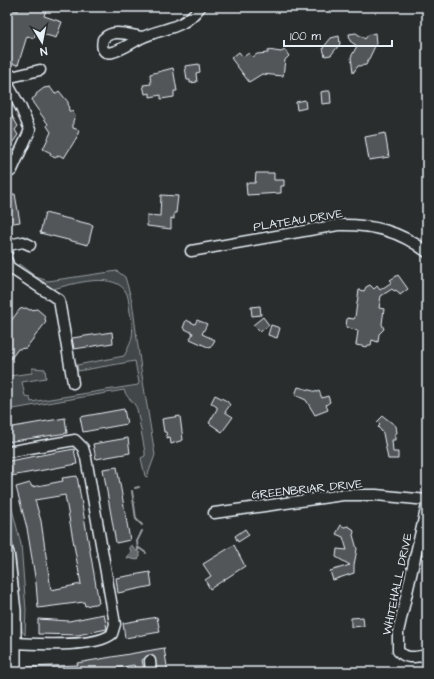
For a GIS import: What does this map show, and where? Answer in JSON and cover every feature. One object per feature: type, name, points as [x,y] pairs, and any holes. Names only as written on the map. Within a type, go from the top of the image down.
[{"type":"main road","points":[[7,553],[13,592],[10,643],[14,672]]},
{"type":"street","points":[[142,37],[167,30],[181,24],[200,7]]},
{"type":"street","points":[[7,78],[40,70]]},
{"type":"street","points":[[7,83],[22,108],[30,130],[12,170],[7,174]]},
{"type":"street","name":"PLATEAU DRIVE","points":[[191,251],[338,225],[358,224],[393,232],[406,237],[427,252]]},
{"type":"street","points":[[7,251],[9,245],[23,242],[30,245]]},
{"type":"street","points":[[8,265],[58,300],[73,383]]},
{"type":"street","points":[[7,452],[76,440],[83,448],[87,462],[115,621],[112,634],[104,638],[65,644],[10,643]]},
{"type":"street","name":"GREENBRIAR DRIVE","points":[[214,513],[343,495],[376,494],[427,500]]},
{"type":"street","name":"WHITEHALL DRIVE","points":[[427,505],[398,632],[398,651],[404,656],[414,658],[427,655]]},
{"type":"street","points":[[150,661],[151,672]]},
{"type":"shaded area","points":[[19,264],[36,277],[48,281],[117,271],[125,277],[132,301],[155,455],[147,477],[145,476],[141,458],[145,456],[145,452],[137,409],[124,390],[7,410],[7,372],[9,376],[32,373],[32,368],[45,369],[46,378],[22,382],[25,396],[30,397],[31,402],[138,385],[139,383],[135,361],[78,371],[77,365],[124,356],[131,339],[132,325],[128,296],[122,287],[114,282],[93,281],[71,284],[53,289],[18,266]]},
{"type":"shaded area","points":[[7,489],[21,544],[26,610],[25,635],[22,631],[16,559],[7,519]]},
{"type":"shaded area","points":[[132,545],[134,549],[140,553],[140,557],[137,560],[127,558],[131,551],[129,547]]},
{"type":"building","points":[[19,7],[47,7],[44,16],[62,22],[56,38],[36,32],[34,38],[27,36],[18,65],[7,62],[7,8],[18,11]]},
{"type":"building","points":[[356,33],[365,39],[368,35],[375,33],[376,44],[366,65],[358,66],[353,73],[351,57],[357,46],[350,41],[349,34]]},
{"type":"building","points":[[339,36],[340,44],[331,55],[325,56],[323,48],[331,38]]},
{"type":"building","points":[[268,50],[281,52],[285,50],[289,56],[285,60],[283,76],[262,74],[249,82],[231,58],[239,52],[243,57],[249,53],[253,57],[257,54],[268,53]]},
{"type":"building","points":[[199,64],[200,72],[196,73],[197,82],[190,83],[190,80],[187,80],[185,66]]},
{"type":"building","points":[[173,68],[177,91],[174,91],[174,97],[161,99],[161,95],[150,97],[150,93],[145,94],[143,85],[151,84],[150,74]]},
{"type":"building","points":[[50,87],[55,94],[59,91],[68,102],[69,111],[72,111],[75,116],[73,128],[79,130],[77,137],[64,158],[59,155],[55,158],[50,155],[51,153],[43,149],[51,132],[47,126],[48,124],[33,103],[32,99],[44,88]]},
{"type":"building","points":[[330,91],[331,103],[322,104],[321,92]]},
{"type":"building","points":[[305,100],[306,108],[297,110],[296,102]]},
{"type":"building","points":[[7,108],[18,126],[15,130],[18,135],[7,150]]},
{"type":"building","points":[[385,133],[389,157],[369,160],[365,137]]},
{"type":"building","points":[[256,173],[274,173],[274,180],[284,180],[284,186],[281,186],[281,193],[247,195],[246,183],[255,183]]},
{"type":"building","points":[[15,194],[20,222],[7,224],[7,195]]},
{"type":"building","points":[[161,195],[178,196],[176,213],[174,213],[174,219],[171,218],[171,229],[147,226],[147,215],[160,216]]},
{"type":"building","points":[[45,213],[93,225],[88,245],[40,233]]},
{"type":"building","points":[[398,275],[408,289],[400,295],[396,290],[394,291],[392,289],[381,296],[379,308],[384,309],[382,324],[384,329],[379,334],[378,342],[372,340],[371,345],[368,345],[367,347],[356,345],[358,331],[346,327],[347,318],[354,319],[355,317],[359,290],[364,291],[366,287],[370,285],[374,289],[377,286],[380,290],[392,282],[390,280]]},
{"type":"building","points":[[260,306],[261,315],[252,316],[251,307]]},
{"type":"building","points":[[26,308],[30,310],[37,309],[44,315],[46,322],[26,348],[18,349],[7,364],[7,326],[20,309]]},
{"type":"building","points":[[263,317],[269,325],[260,332],[253,325]]},
{"type":"building","points":[[186,320],[195,324],[197,320],[207,324],[202,334],[215,340],[210,348],[190,339],[193,333],[183,328]]},
{"type":"building","points":[[271,325],[280,328],[277,338],[268,335]]},
{"type":"building","points":[[112,332],[113,343],[74,349],[72,338]]},
{"type":"building","points":[[298,387],[317,392],[319,391],[322,398],[328,396],[330,402],[326,405],[328,410],[315,415],[306,400],[295,395]]},
{"type":"building","points":[[215,395],[227,401],[230,405],[225,412],[233,417],[222,432],[209,423],[217,409],[217,407],[211,403]]},
{"type":"building","points":[[124,409],[127,424],[83,432],[80,417]]},
{"type":"building","points":[[180,416],[183,440],[171,444],[170,437],[167,438],[166,432],[164,432],[162,419]]},
{"type":"building","points":[[383,416],[396,426],[397,433],[395,433],[395,440],[392,440],[393,452],[398,452],[398,459],[388,459],[383,433],[378,427],[380,425],[377,422]]},
{"type":"building","points":[[65,418],[67,433],[7,442],[7,428]]},
{"type":"building","points":[[128,438],[130,453],[96,459],[93,444]]},
{"type":"building","points":[[74,449],[77,464],[11,476],[9,461]]},
{"type":"building","points":[[117,467],[130,540],[116,543],[103,469]]},
{"type":"building","points":[[77,476],[99,603],[85,606],[84,602],[38,608],[36,583],[27,528],[16,487],[30,483],[32,487],[63,481],[62,478]],"holes":[[[65,495],[81,584],[51,590],[41,521],[35,500]]]},
{"type":"building","points":[[341,525],[344,527],[348,526],[353,529],[354,532],[353,535],[357,549],[354,573],[333,580],[330,571],[350,565],[336,557],[337,549],[347,550],[343,537],[336,534]]},
{"type":"building","points":[[245,529],[249,535],[238,542],[235,536]]},
{"type":"building","points":[[234,545],[245,566],[210,589],[205,580],[211,576],[203,564]]},
{"type":"building","points":[[150,572],[152,586],[118,593],[116,578]]},
{"type":"building","points":[[104,614],[107,629],[78,635],[38,634],[38,619],[69,621]]},
{"type":"building","points":[[157,617],[160,632],[125,638],[123,623]]},
{"type":"building","points":[[363,617],[364,626],[351,627],[351,618]]},
{"type":"building","points":[[164,648],[168,672],[157,672],[155,658],[150,655],[142,660],[144,670],[136,671],[134,665],[112,669],[113,672],[104,672],[104,670],[92,672],[28,672],[28,667],[78,665],[77,663]]},
{"type":"waterway","points":[[135,488],[139,487]]},
{"type":"waterway","points":[[132,491],[136,519],[142,525]]},
{"type":"waterway","points":[[138,550],[137,541],[142,531]]},
{"type":"waterway","points":[[139,548],[146,553]]}]
